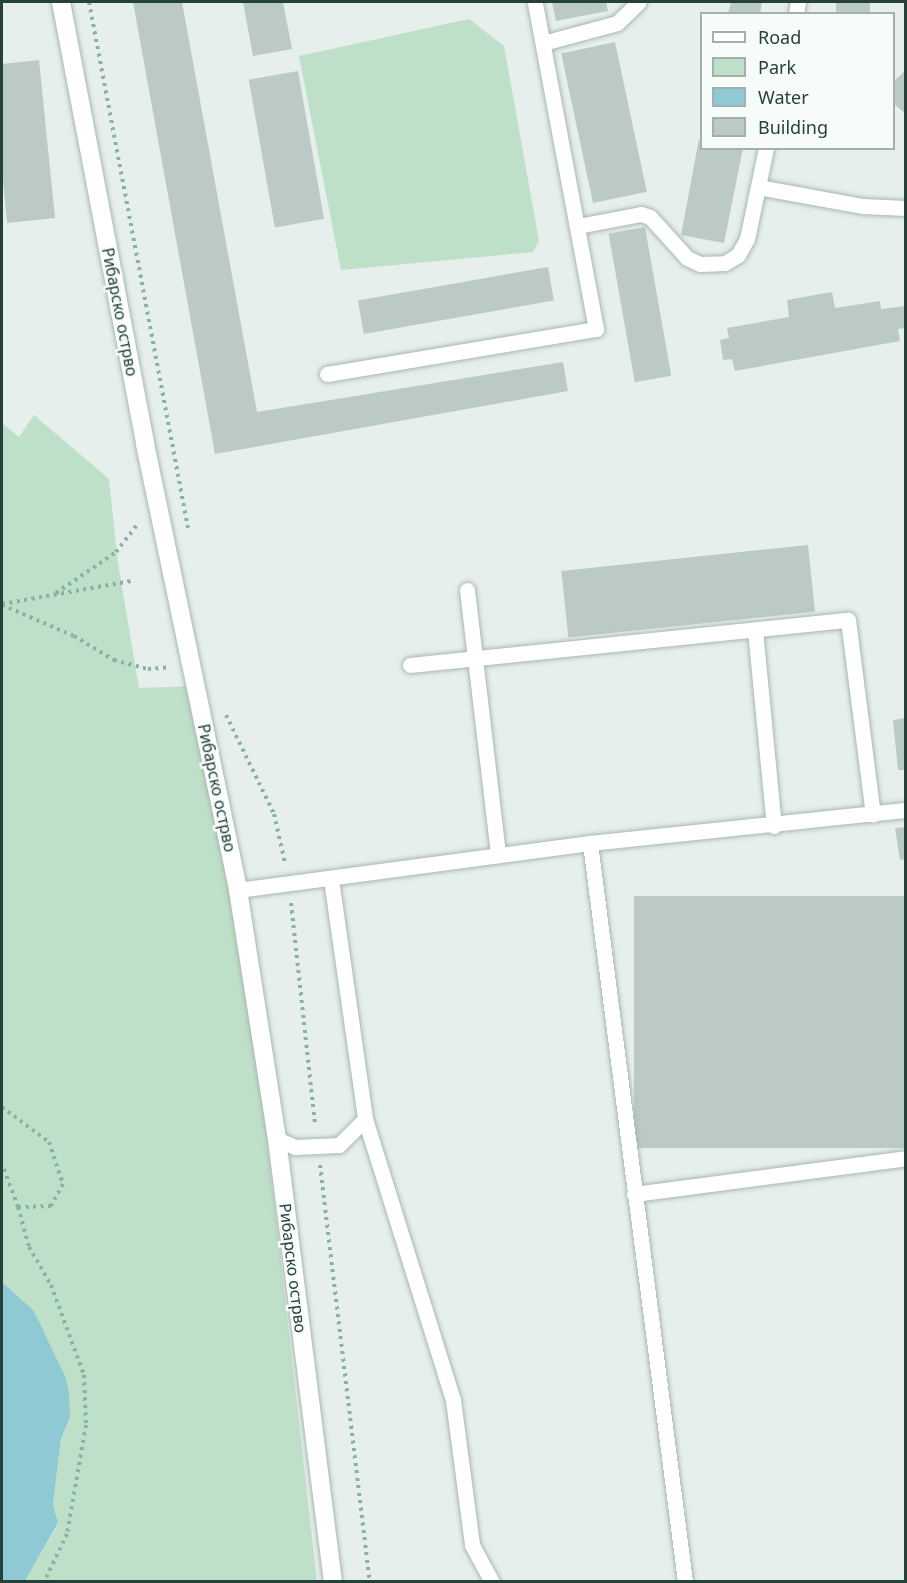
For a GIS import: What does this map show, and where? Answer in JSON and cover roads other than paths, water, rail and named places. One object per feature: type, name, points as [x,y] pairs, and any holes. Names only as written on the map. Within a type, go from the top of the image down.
[{"type":"street","name":"Рибарско острво","points":[[61,2],[156,494],[238,890],[277,1139],[333,1581]]},
{"type":"lane","points":[[327,374],[596,329],[535,2]]},
{"type":"lane","points":[[543,43],[617,23],[639,2]]},
{"type":"lane","points":[[578,226],[641,214],[650,217],[687,258],[700,264],[725,263],[738,255],[747,239],[766,150]]},
{"type":"lane","points":[[758,187],[863,206],[906,208]]},
{"type":"lane","points":[[467,590],[498,855]]},
{"type":"lane","points":[[410,665],[848,620],[873,814]]},
{"type":"lane","points":[[755,630],[774,826]]},
{"type":"lane","points":[[238,890],[590,843],[774,826],[906,810]]},
{"type":"lane","points":[[590,843],[685,1581]]},
{"type":"lane","points":[[331,879],[365,1119],[453,1400],[472,1545],[492,1581]]},
{"type":"lane","points":[[277,1139],[295,1146],[318,1148],[339,1145],[365,1119]]},
{"type":"lane","points":[[634,1194],[906,1158]]},
{"type":"water","points":[[2,1282],[34,1311],[66,1378],[69,1394],[70,1417],[61,1439],[53,1504],[58,1523],[25,1581],[2,1581]]}]
